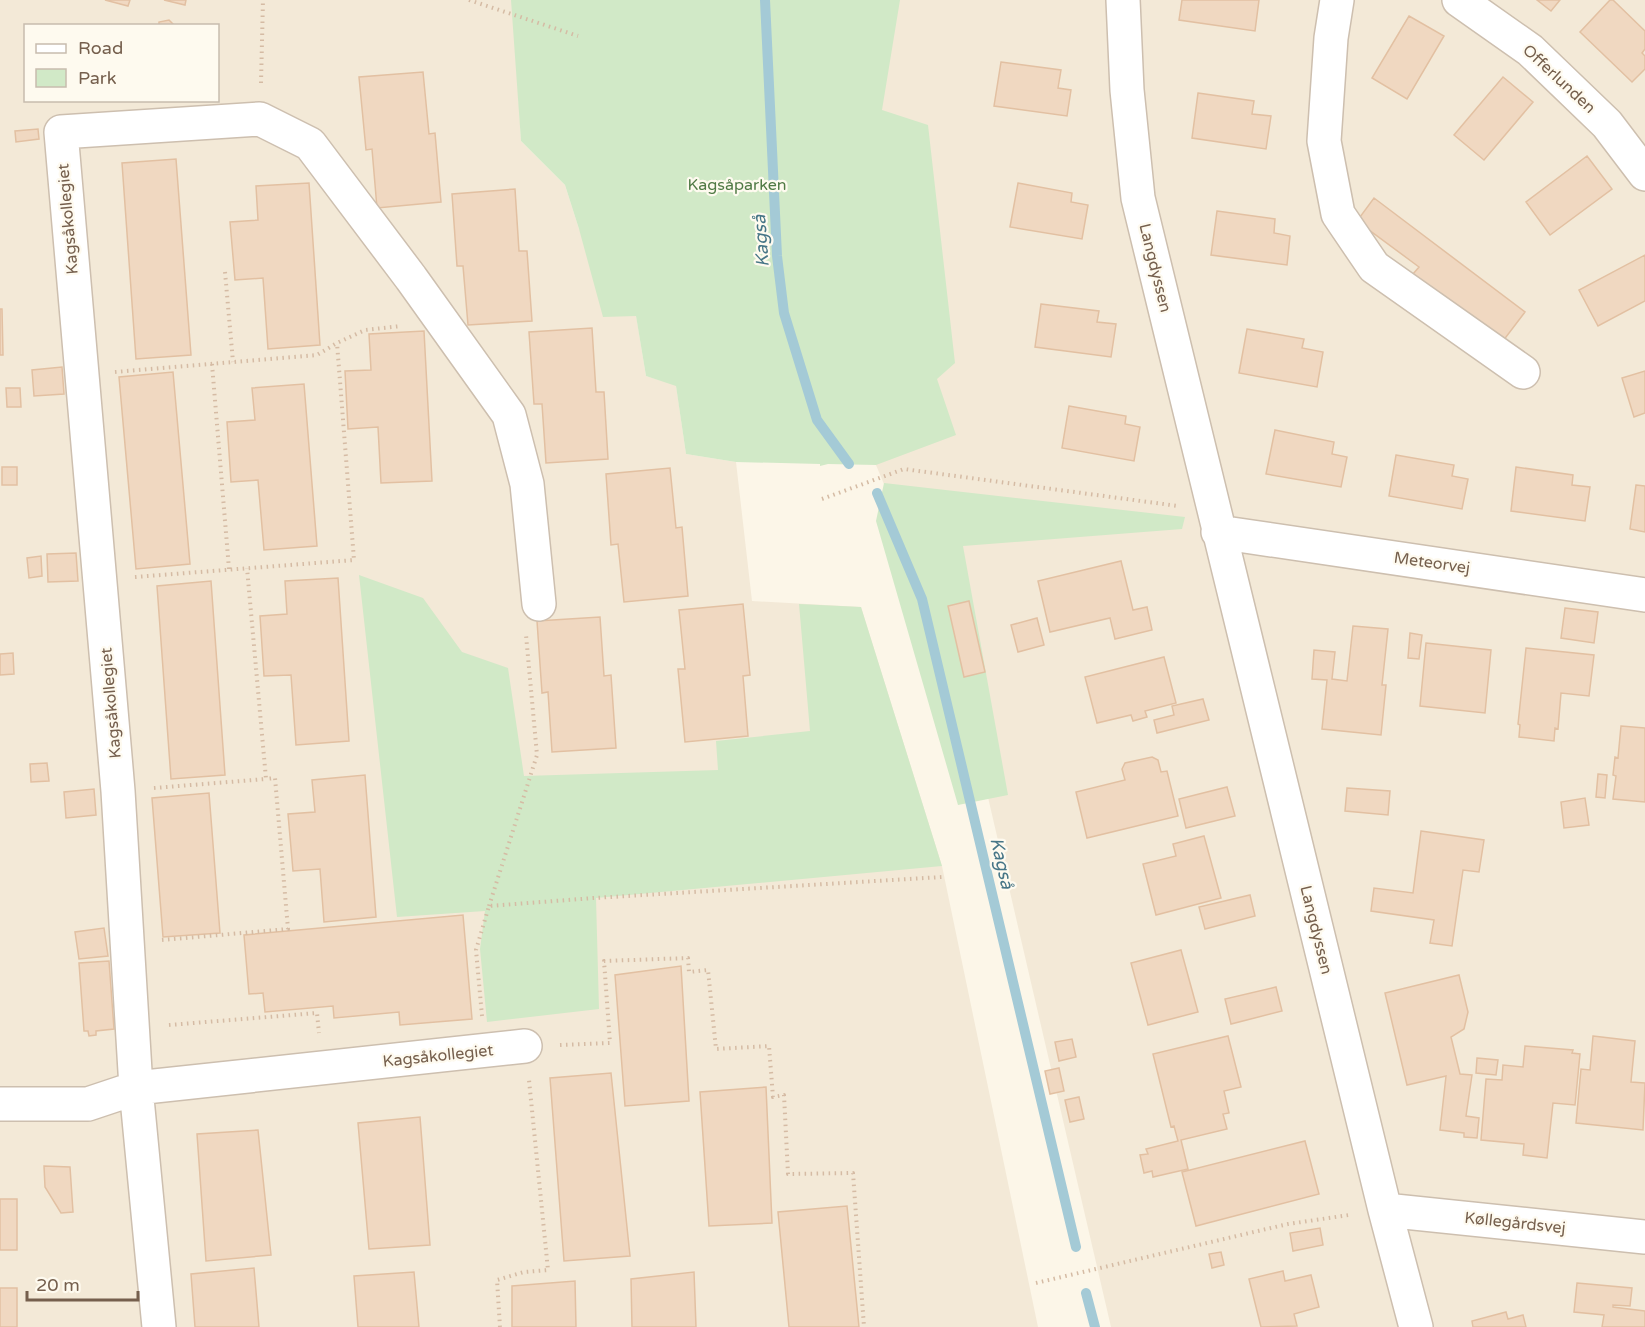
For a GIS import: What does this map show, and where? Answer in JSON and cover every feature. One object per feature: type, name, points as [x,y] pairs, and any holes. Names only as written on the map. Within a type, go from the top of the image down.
[{"type":"street","name":"Langdyssen","points":[[1123,0],[1127,90],[1138,198],[1218,532],[1385,1210],[1416,1327]]},
{"type":"street","points":[[1337,0],[1331,38],[1324,141],[1338,214],[1374,267],[1523,372]]},
{"type":"street","name":"Offerlunden","points":[[1459,0],[1530,50],[1606,124],[1645,174]]},
{"type":"street","points":[[260,119],[310,144],[509,415],[526,484],[539,604]]},
{"type":"street","name":"Kagsåkollegiet","points":[[159,1327],[136,1088],[118,791],[61,132],[260,119]]},
{"type":"street","name":"Meteorvej","points":[[1218,532],[1645,595]]},
{"type":"street","name":"Kagsåkollegiet","points":[[0,1104],[87,1104],[136,1088],[525,1046]]},
{"type":"street","name":"Køllegårdsvej","points":[[1385,1210],[1645,1237]]},
{"type":"path","points":[[260,119],[263,0]]},
{"type":"path","points":[[468,0],[578,36]]},
{"type":"path","points":[[225,272],[233,362]]},
{"type":"path","points":[[82,375],[317,355],[365,330],[440,321]]},
{"type":"path","points":[[100,580],[354,560],[337,343]]},
{"type":"path","points":[[212,364],[229,569]]},
{"type":"path","points":[[822,499],[904,469],[1183,507],[1218,532]]},
{"type":"path","points":[[247,568],[266,779]]},
{"type":"path","points":[[539,604],[525,623],[537,755],[476,950],[482,1025],[525,1046],[610,1042],[604,961],[688,958],[689,972],[708,970],[716,1048],[769,1046],[773,1097],[784,1095],[788,1174],[853,1173],[864,1327]]},
{"type":"path","points":[[118,791],[275,778],[288,929],[158,940]]},
{"type":"path","points":[[489,906],[942,877]]},
{"type":"path","points":[[165,1026],[317,1013],[320,1038]]},
{"type":"path","points":[[501,1327],[497,1280],[524,1272],[548,1270],[525,1046]]},
{"type":"path","points":[[1036,1283],[1288,1224],[1385,1210]]},
{"type":"shaded area","points":[[0,0],[513,0],[521,141],[565,185],[579,229],[636,315],[646,376],[676,385],[686,454],[736,462],[752,601],[861,607],[942,866],[1038,1327],[0,1327]]},
{"type":"shaded area","points":[[834,0],[1645,0],[1645,1327],[1111,1327],[954,651],[876,465],[829,110]]},
{"type":"green space","name":"Kagsåparken","points":[[511,0],[900,0],[882,110],[928,125],[955,363],[937,379],[956,435],[876,465],[828,464],[820,466],[820,464],[736,462],[686,454],[676,386],[646,376],[636,316],[603,317],[565,185],[521,141]]},
{"type":"green space","points":[[884,483],[1185,517],[1182,529],[963,546],[1008,795],[958,805],[876,521]]},
{"type":"green space","points":[[359,575],[423,598],[462,652],[508,668],[524,776],[718,770],[716,741],[810,731],[799,604],[861,607],[942,866],[596,898],[599,1009],[487,1022],[480,949],[485,911],[397,917]]},
{"type":"building","points":[[105,0],[130,0],[128,6]]},
{"type":"building","points":[[164,0],[186,0],[185,5]]},
{"type":"building","points":[[1182,0],[1259,0],[1255,31],[1179,20]]},
{"type":"building","points":[[1537,0],[1560,0],[1551,11]]},
{"type":"building","points":[[1610,0],[1613,0],[1645,31],[1645,49],[1642,53],[1645,56],[1645,69],[1632,82],[1580,32]]},
{"type":"building","points":[[1409,16],[1444,36],[1407,99],[1372,78]]},
{"type":"building","points":[[169,20],[173,24],[159,24],[159,22]]},
{"type":"building","points":[[1001,62],[1061,70],[1058,88],[1071,90],[1067,116],[994,106]]},
{"type":"building","points":[[423,72],[429,134],[435,133],[441,202],[377,208],[372,149],[366,150],[359,77]]},
{"type":"building","points":[[1503,77],[1533,102],[1484,160],[1454,135]]},
{"type":"building","points":[[1198,93],[1254,101],[1252,114],[1271,116],[1266,149],[1192,138]]},
{"type":"building","points":[[38,129],[39,139],[16,142],[15,131]]},
{"type":"building","points":[[1587,156],[1612,189],[1550,235],[1526,202]]},
{"type":"building","points":[[176,159],[191,355],[136,359],[122,163]]},
{"type":"building","points":[[309,183],[320,345],[268,349],[263,278],[235,280],[230,222],[258,220],[256,186]]},
{"type":"building","points":[[1018,183],[1072,193],[1071,202],[1088,205],[1082,239],[1010,227]]},
{"type":"building","points":[[515,189],[519,251],[527,251],[532,321],[468,325],[463,266],[457,266],[452,194]]},
{"type":"building","points":[[1374,198],[1525,312],[1503,341],[1413,274],[1419,267],[1357,221]]},
{"type":"building","points":[[1217,211],[1275,219],[1274,233],[1290,236],[1287,265],[1211,255]]},
{"type":"building","points":[[1645,255],[1645,301],[1598,326],[1579,290]]},
{"type":"building","points":[[1041,304],[1099,311],[1097,322],[1116,324],[1111,357],[1035,347]]},
{"type":"building","points":[[0,309],[2,309],[3,355],[0,355]]},
{"type":"building","points":[[592,328],[596,392],[604,392],[608,459],[546,463],[542,404],[534,404],[529,332]]},
{"type":"building","points":[[1247,329],[1304,339],[1302,348],[1323,352],[1317,387],[1239,373]]},
{"type":"building","points":[[424,331],[432,481],[381,483],[378,427],[348,429],[345,371],[371,370],[369,334]]},
{"type":"building","points":[[62,367],[64,394],[34,396],[32,370]]},
{"type":"building","points":[[1645,371],[1645,413],[1634,417],[1622,378]]},
{"type":"building","points":[[173,372],[190,564],[136,569],[119,377]]},
{"type":"building","points":[[304,384],[317,546],[264,550],[258,480],[231,482],[227,422],[255,420],[252,388]]},
{"type":"building","points":[[6,388],[20,388],[21,407],[7,407]]},
{"type":"building","points":[[1069,406],[1126,416],[1125,424],[1140,427],[1134,461],[1062,448]]},
{"type":"building","points":[[1275,430],[1334,442],[1332,454],[1347,457],[1341,487],[1266,474]]},
{"type":"building","points":[[1396,455],[1454,465],[1452,476],[1468,479],[1462,509],[1389,496]]},
{"type":"building","points":[[2,467],[17,467],[17,485],[2,485]]},
{"type":"building","points":[[1516,467],[1573,475],[1572,485],[1590,487],[1585,521],[1511,511]]},
{"type":"building","points":[[670,468],[676,528],[682,527],[688,596],[624,602],[618,544],[611,545],[606,474]]},
{"type":"building","points":[[1636,485],[1645,486],[1645,532],[1630,529]]},
{"type":"building","points":[[76,553],[78,581],[48,582],[47,554]]},
{"type":"building","points":[[41,556],[42,576],[29,578],[27,558]]},
{"type":"building","points":[[1121,561],[1133,610],[1147,607],[1152,630],[1115,639],[1110,618],[1050,632],[1038,581]]},
{"type":"building","points":[[338,578],[349,741],[296,745],[291,675],[264,676],[260,616],[287,614],[285,581]]},
{"type":"building","points":[[211,581],[225,775],[171,779],[157,586]]},
{"type":"building","points":[[969,601],[985,672],[964,677],[948,606]]},
{"type":"building","points":[[743,604],[750,675],[743,676],[748,736],[685,742],[678,669],[685,669],[679,610]]},
{"type":"building","points":[[1565,608],[1598,612],[1594,643],[1561,638]]},
{"type":"building","points":[[600,617],[604,676],[611,675],[616,748],[552,752],[548,692],[542,693],[537,621]]},
{"type":"building","points":[[1037,618],[1044,645],[1018,652],[1011,625]]},
{"type":"building","points":[[1353,626],[1388,629],[1382,685],[1386,685],[1381,735],[1322,729],[1327,680],[1312,679],[1314,650],[1335,652],[1332,679],[1347,681]]},
{"type":"building","points":[[1410,633],[1422,635],[1419,659],[1408,658]]},
{"type":"building","points":[[1426,643],[1491,650],[1485,713],[1420,706]]},
{"type":"building","points":[[1526,648],[1594,655],[1589,696],[1561,693],[1558,729],[1555,728],[1554,741],[1519,737],[1520,725],[1518,724]]},
{"type":"building","points":[[13,653],[14,674],[0,675],[0,654]]},
{"type":"building","points":[[1164,657],[1176,703],[1145,711],[1147,717],[1133,721],[1131,715],[1097,723],[1085,677]]},
{"type":"building","points":[[1203,699],[1209,720],[1157,733],[1154,720],[1174,715],[1172,706]]},
{"type":"building","points":[[1621,726],[1645,728],[1645,802],[1613,799],[1616,776],[1613,775],[1615,757],[1618,758]]},
{"type":"building","points":[[1152,757],[1158,760],[1161,772],[1167,771],[1178,816],[1087,838],[1076,792],[1125,780],[1122,769],[1125,763]]},
{"type":"building","points":[[47,763],[49,781],[31,782],[30,764]]},
{"type":"building","points":[[1598,774],[1607,775],[1605,798],[1596,797]]},
{"type":"building","points":[[365,775],[376,917],[324,922],[320,869],[293,871],[288,814],[315,812],[312,780]]},
{"type":"building","points":[[1227,787],[1235,816],[1186,828],[1179,799]]},
{"type":"building","points":[[1347,788],[1390,791],[1388,815],[1345,811]]},
{"type":"building","points":[[94,789],[96,815],[66,818],[64,792]]},
{"type":"building","points":[[209,793],[220,933],[163,937],[152,798]]},
{"type":"building","points":[[1585,798],[1589,825],[1564,828],[1561,802]]},
{"type":"building","points":[[1421,831],[1484,840],[1479,872],[1463,870],[1452,946],[1430,943],[1434,920],[1371,911],[1374,888],[1413,893]]},
{"type":"building","points":[[1204,836],[1221,898],[1156,915],[1143,864],[1176,856],[1173,844]]},
{"type":"building","points":[[1250,895],[1255,916],[1205,929],[1199,907]]},
{"type":"building","points":[[463,915],[472,1019],[400,1025],[399,1012],[334,1018],[333,1006],[265,1012],[263,993],[249,994],[244,935]]},
{"type":"building","points":[[104,928],[108,956],[79,959],[75,932]]},
{"type":"building","points":[[1181,950],[1198,1012],[1148,1025],[1131,963]]},
{"type":"building","points":[[109,961],[114,1029],[96,1031],[96,1035],[89,1036],[88,1031],[84,1031],[79,963]]},
{"type":"building","points":[[681,966],[689,1101],[625,1106],[615,975]]},
{"type":"building","points":[[1459,975],[1468,1012],[1464,1029],[1451,1037],[1460,1074],[1472,1075],[1466,1116],[1479,1118],[1477,1138],[1464,1137],[1464,1133],[1440,1130],[1446,1076],[1407,1085],[1385,993]]},
{"type":"building","points":[[1276,987],[1282,1011],[1231,1024],[1225,999]]},
{"type":"building","points":[[1228,1036],[1241,1087],[1224,1091],[1229,1113],[1223,1114],[1227,1129],[1181,1140],[1188,1169],[1153,1177],[1152,1171],[1144,1173],[1140,1155],[1148,1154],[1146,1149],[1178,1141],[1174,1126],[1171,1127],[1153,1054]]},
{"type":"building","points":[[1593,1036],[1635,1041],[1631,1082],[1645,1083],[1643,1130],[1576,1123],[1581,1069],[1590,1070]]},
{"type":"building","points":[[1072,1039],[1076,1057],[1059,1061],[1055,1042]]},
{"type":"building","points":[[1525,1046],[1573,1050],[1572,1053],[1580,1054],[1575,1105],[1553,1103],[1547,1158],[1523,1155],[1524,1144],[1481,1140],[1486,1079],[1502,1080],[1503,1065],[1523,1067]]},
{"type":"building","points":[[1477,1058],[1498,1060],[1496,1075],[1476,1073]]},
{"type":"building","points":[[1059,1068],[1064,1091],[1050,1094],[1045,1071]]},
{"type":"building","points":[[611,1073],[630,1256],[564,1261],[550,1078]]},
{"type":"building","points":[[766,1087],[772,1223],[709,1226],[700,1092]]},
{"type":"building","points":[[1079,1097],[1084,1119],[1070,1122],[1065,1100]]},
{"type":"building","points":[[420,1117],[430,1245],[369,1249],[358,1123]]},
{"type":"building","points":[[258,1130],[271,1255],[206,1261],[197,1134]]},
{"type":"building","points":[[1305,1141],[1319,1194],[1196,1226],[1182,1172]]},
{"type":"building","points":[[44,1166],[70,1167],[73,1212],[61,1213],[45,1187]]},
{"type":"building","points":[[0,1199],[17,1199],[17,1250],[0,1250]]},
{"type":"building","points":[[847,1206],[859,1327],[789,1327],[778,1212]]},
{"type":"building","points":[[1320,1228],[1323,1245],[1293,1251],[1290,1233]]},
{"type":"building","points":[[1221,1252],[1224,1265],[1212,1268],[1209,1254]]},
{"type":"building","points":[[254,1268],[259,1327],[195,1327],[191,1274]]},
{"type":"building","points":[[1283,1271],[1285,1281],[1311,1275],[1319,1307],[1294,1314],[1297,1326],[1261,1327],[1249,1279]]},
{"type":"building","points":[[414,1272],[419,1327],[358,1327],[354,1276]]},
{"type":"building","points":[[694,1272],[696,1327],[632,1327],[631,1279]]},
{"type":"building","points":[[575,1281],[576,1327],[512,1327],[512,1286]]},
{"type":"building","points":[[1577,1283],[1632,1288],[1630,1306],[1613,1305],[1613,1307],[1645,1311],[1645,1327],[1602,1327],[1604,1315],[1574,1312]]},
{"type":"building","points":[[0,1288],[17,1288],[17,1327],[0,1327]]},
{"type":"building","points":[[1506,1312],[1508,1319],[1523,1315],[1526,1327],[1473,1327],[1472,1321]]},
{"type":"waterway","name":"Kagså","points":[[765,0],[777,256],[784,313],[817,420],[849,464]]},
{"type":"waterway","name":"Kagså","points":[[877,493],[922,599],[1076,1247]]},
{"type":"waterway","name":"Kagså","points":[[1086,1293],[1095,1327]]}]
